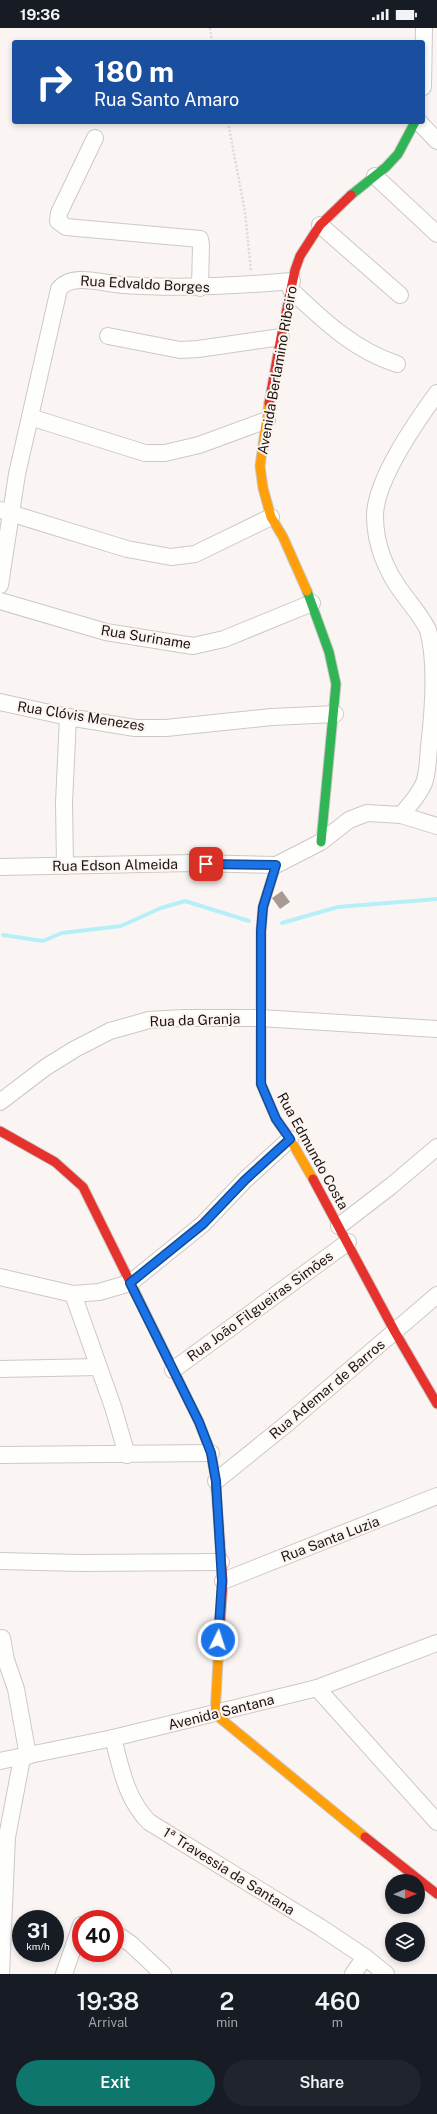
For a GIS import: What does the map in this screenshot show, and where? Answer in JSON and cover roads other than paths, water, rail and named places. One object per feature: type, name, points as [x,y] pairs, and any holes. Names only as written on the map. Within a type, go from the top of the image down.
[{"type":"street","points":[[424,28],[424,40]]},
{"type":"street","name":"Avenida Berlamino Ribeiro","points":[[321,842],[335,714],[336,697],[334,672],[312,602],[283,537],[271,517],[263,488],[260,466],[281,337],[291,286],[300,256],[320,225],[340,204],[376,176],[398,154],[414,124]]},
{"type":"street","points":[[421,124],[437,141]]},
{"type":"street","points":[[95,138],[59,213],[58,221],[66,226],[200,239],[202,245],[200,288]]},
{"type":"street","points":[[376,176],[437,234]]},
{"type":"street","points":[[320,225],[400,295]]},
{"type":"street","name":"Rua Edvaldo Borges","points":[[0,585],[6,511],[17,474],[59,288],[62,284],[81,280],[122,285],[200,288],[251,284],[291,286]]},
{"type":"street","points":[[291,286],[350,342],[378,358],[397,364]]},
{"type":"street","points":[[108,336],[180,350],[198,349],[281,337]]},
{"type":"street","points":[[401,815],[424,784],[433,756],[435,708],[434,662],[428,630],[392,578],[386,566],[380,550],[375,516],[384,482],[401,446],[437,393]]},
{"type":"street","points":[[30,416],[145,453],[165,453],[199,444],[267,420]]},
{"type":"street","points":[[6,511],[127,549],[171,557],[195,554],[271,517]]},
{"type":"street","name":"Rua Suriname","points":[[0,601],[106,632],[193,646],[224,638],[312,602]]},
{"type":"street","name":"Rua Clóvis Menezes","points":[[0,702],[68,717],[135,728],[166,728],[335,714]]},
{"type":"street","points":[[65,866],[64,803],[68,717]]},
{"type":"street","name":"Rua Edson Almeida","points":[[0,867],[192,863],[276,865],[321,842],[349,820],[367,813],[401,815],[437,826]]},
{"type":"street","name":"Rua Edmundo Costa","points":[[276,865],[263,913],[260,1018],[261,1084],[276,1119],[290,1139],[348,1242],[395,1332],[437,1404]]},
{"type":"street","name":"Rua da Granja","points":[[0,1102],[46,1067],[110,1030],[149,1020],[183,1018],[260,1018],[437,1029]]},
{"type":"street","points":[[0,1131],[51,1158],[70,1173],[83,1187],[199,1422],[211,1453],[216,1481],[222,1581],[215,1714],[284,1772],[437,1894]]},
{"type":"street","points":[[0,1277],[72,1294],[99,1292],[130,1283],[203,1224],[245,1180],[290,1139]]},
{"type":"street","points":[[339,1226],[391,1186],[437,1147]]},
{"type":"street","name":"Rua João Filgueiras Simões","points":[[173,1370],[348,1242]]},
{"type":"street","points":[[72,1294],[127,1455]]},
{"type":"street","name":"Rua Ademar de Barros","points":[[216,1481],[395,1332],[437,1295]]},
{"type":"street","points":[[0,1369],[98,1367]]},
{"type":"street","points":[[0,1455],[127,1455],[211,1453]]},
{"type":"street","name":"Rua Santa Luzia","points":[[222,1581],[437,1496]]},
{"type":"street","points":[[0,1561],[81,1563],[221,1562]]},
{"type":"street","points":[[1,1974],[7,1837],[25,1757],[16,1689],[6,1660],[2,1638]]},
{"type":"street","name":"Avenida Santana","points":[[0,1761],[113,1738],[317,1688],[437,1643]]},
{"type":"street","points":[[317,1688],[437,1822]]},
{"type":"street","name":"1ª Travessia da Santana","points":[[113,1738],[129,1796],[138,1811],[149,1822],[365,1957],[386,1974]]},
{"type":"street","points":[[124,1939],[163,1974]]},
{"type":"street","points":[[64,1974],[72,1951]]},
{"type":"street","points":[[353,1974],[365,1957]]},
{"type":"waterway","points":[[282,923],[338,907],[437,899]]},
{"type":"waterway","points":[[3,935],[43,941],[62,933],[121,926],[161,908],[185,901],[249,921]]}]
